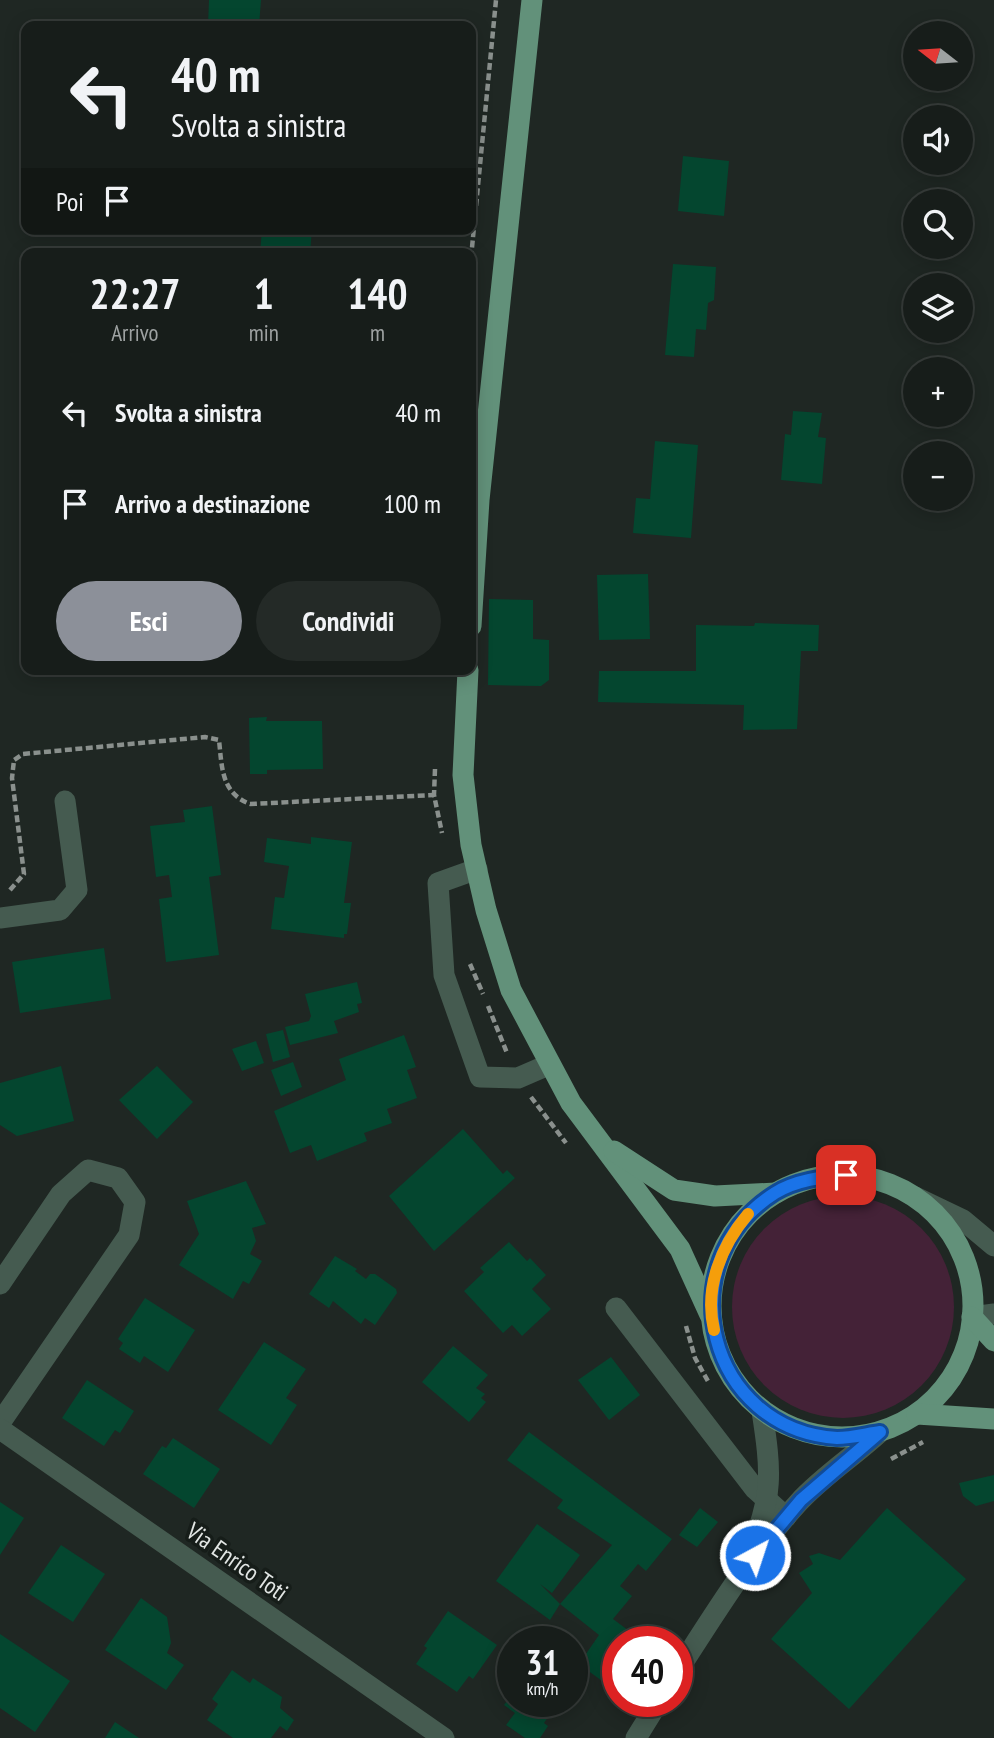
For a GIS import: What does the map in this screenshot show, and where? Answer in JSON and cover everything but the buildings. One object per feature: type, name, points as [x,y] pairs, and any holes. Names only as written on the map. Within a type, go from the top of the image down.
[{"type":"main road","points":[[476,547],[532,0]]},
{"type":"main road","points":[[468,675],[463,775],[477,869],[511,990],[548,1065],[595,1138],[680,1249],[711,1317],[725,1363],[736,1385],[762,1411],[799,1431],[839,1438],[880,1432],[917,1414],[945,1387],[964,1354],[972,1317],[971,1283],[960,1249],[941,1220],[915,1197],[882,1181],[846,1175],[810,1179],[776,1192],[715,1196],[674,1190],[595,1138]]},
{"type":"main road","points":[[711,1317],[713,1280],[725,1245],[747,1215],[776,1192]]},
{"type":"main road","points":[[972,1317],[994,1341]]},
{"type":"main road","points":[[917,1414],[994,1419]]},
{"type":"street","points":[[0,918],[60,910],[77,890],[65,801]]},
{"type":"street","points":[[477,869],[438,883],[438,901],[444,975],[480,1077],[518,1077],[548,1065]]},
{"type":"street","points":[[0,1284],[61,1194],[88,1170],[118,1178],[135,1202],[130,1235],[0,1423]]},
{"type":"street","points":[[915,1197],[962,1220],[994,1246]]},
{"type":"street","points":[[616,1308],[767,1503],[786,1517]]},
{"type":"street","points":[[972,1317],[994,1314]]},
{"type":"street","points":[[739,1574],[767,1503],[770,1463],[762,1411]]},
{"type":"street","name":"Via Enrico Toti","points":[[0,1429],[444,1738]]},
{"type":"street","points":[[693,1647],[739,1574],[786,1517],[801,1500],[880,1432]]},
{"type":"street","points":[[636,1738],[649,1717]]},
{"type":"path","points":[[476,206],[496,0]]},
{"type":"path","points":[[0,895],[7,894],[24,874],[12,779],[14,760],[23,754],[205,737],[219,740],[223,777],[229,791],[237,799],[250,804],[434,795]]},
{"type":"path","points":[[887,1461],[921,1442],[933,1440]]},
{"type":"shaded area","points":[[854,1196],[886,1204],[905,1214],[922,1228],[936,1245],[946,1264],[954,1307],[946,1350],[936,1369],[922,1386],[905,1400],[875,1414],[832,1418],[811,1414],[781,1400],[757,1378],[736,1339],[732,1296],[736,1275],[750,1245],[772,1221],[811,1200]]},
{"type":"slow traffic","points":[[714,1330],[711,1317],[713,1280],[725,1245],[748,1214]]},
{"type":"route","points":[[755,1555],[801,1500],[880,1432],[839,1438],[799,1431],[762,1411],[736,1385],[719,1353],[711,1317],[713,1280],[725,1245],[747,1215],[776,1192],[810,1179],[846,1175]]}]
